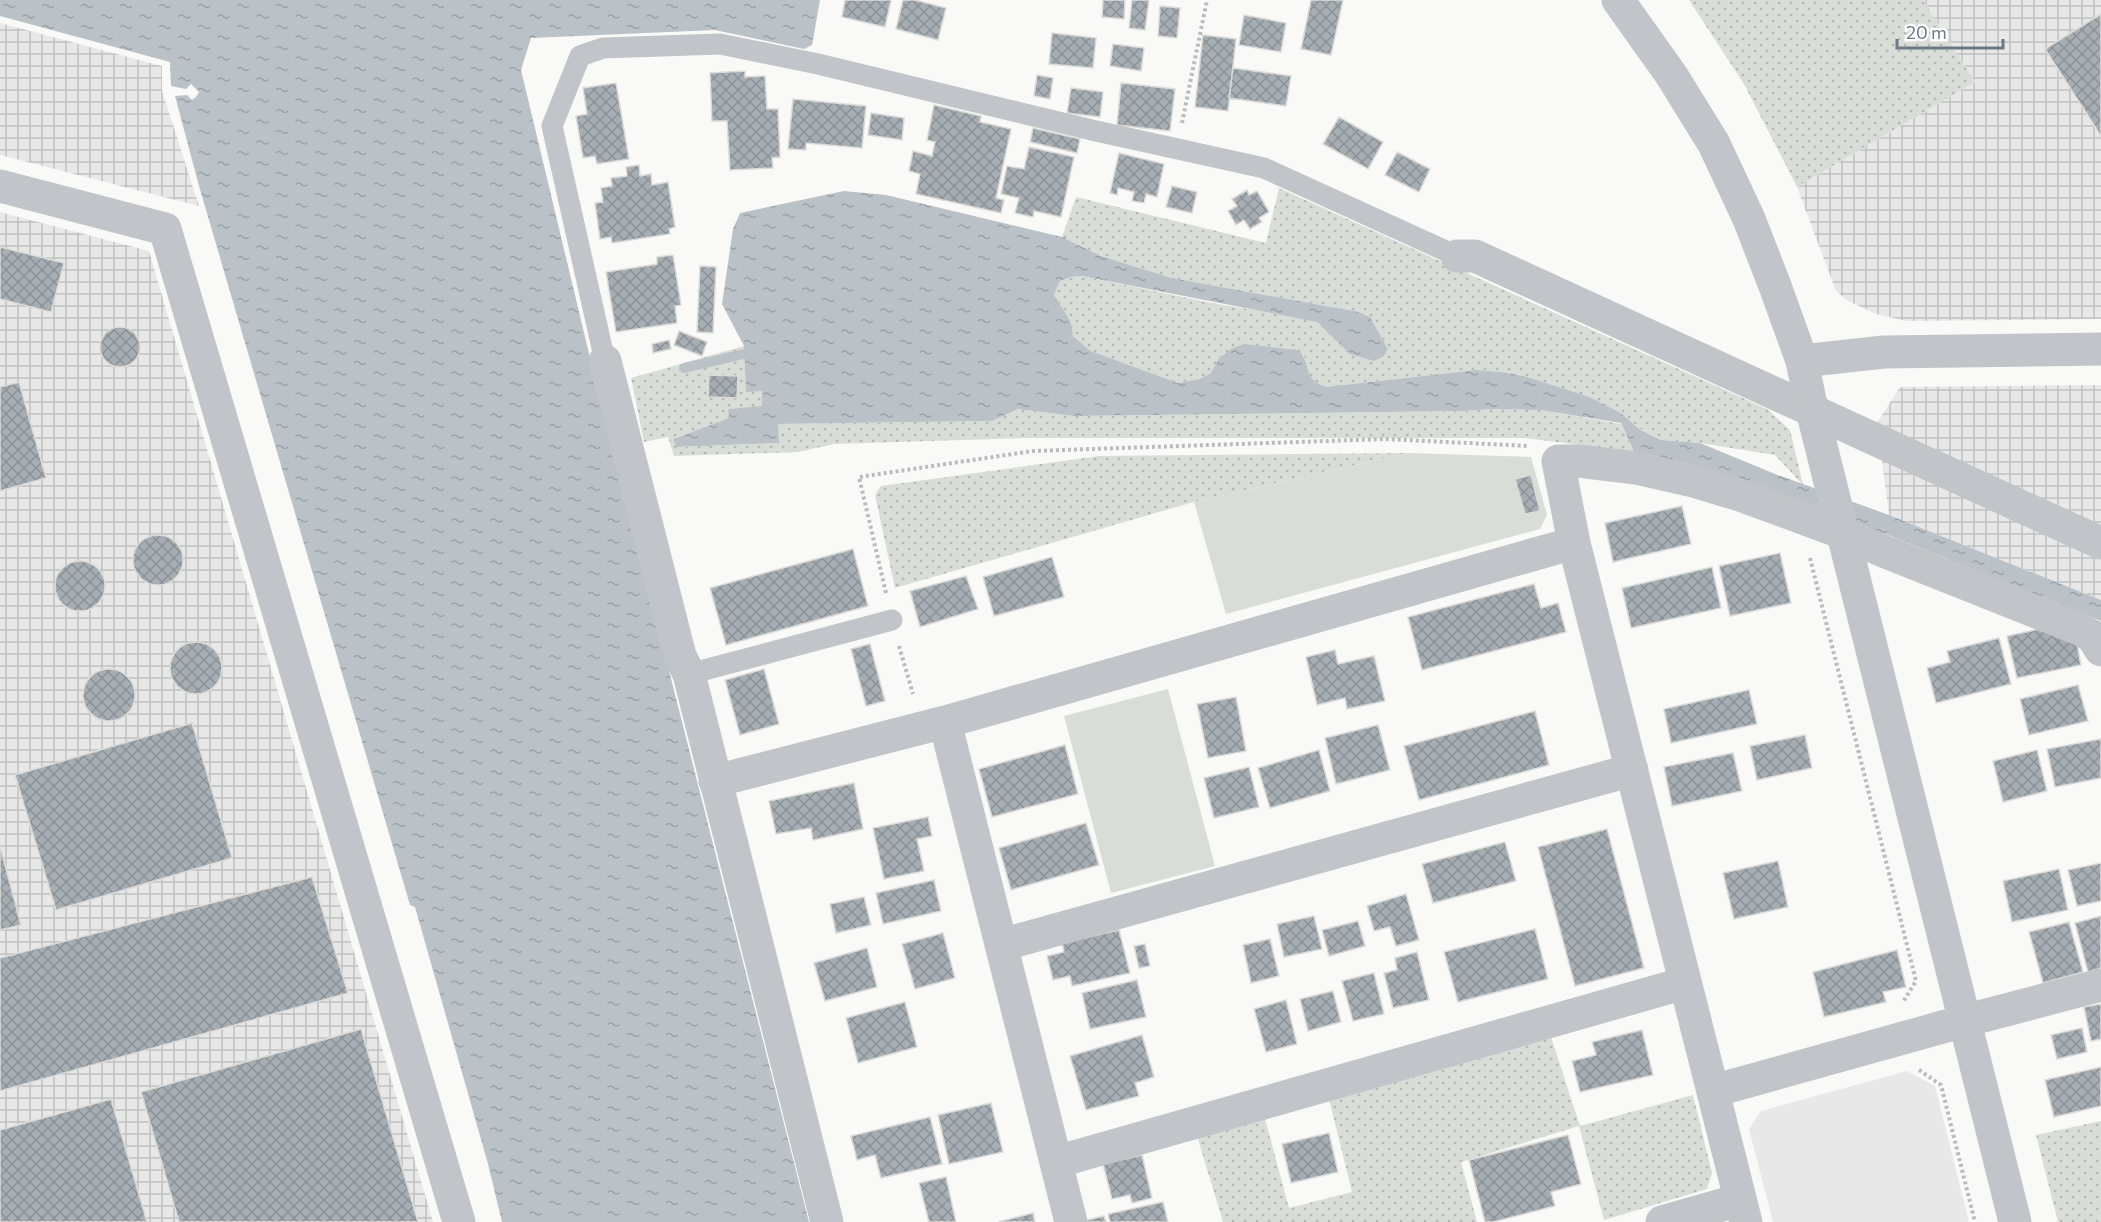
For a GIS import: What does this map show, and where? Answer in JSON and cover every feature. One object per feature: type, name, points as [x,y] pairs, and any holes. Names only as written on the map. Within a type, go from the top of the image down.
[{"type":"street","points":[[1618,0],[1672,76],[1714,144],[1749,219],[1802,361],[1842,532],[2015,1222]]},
{"type":"street","points":[[0,186],[165,229],[459,1222]]},
{"type":"street","points":[[1457,256],[1475,256],[2101,543]]},
{"type":"street","points":[[1802,361],[1884,352],[2101,349]]},
{"type":"street","points":[[605,360],[680,656],[689,674],[827,1222]]},
{"type":"street","points":[[1662,1222],[1743,1211],[1574,543],[1558,461],[1578,461],[1659,473],[1702,484],[1799,516],[2079,629],[2092,636],[2101,650]]},
{"type":"street","points":[[715,781],[945,722],[1574,543]]},
{"type":"street","points":[[945,722],[1071,1222]]},
{"type":"street","points":[[1001,945],[1632,770]]},
{"type":"street","points":[[1056,1162],[1685,983]]},
{"type":"street","points":[[1713,1091],[1964,1020],[2101,985]]},
{"type":"lane","points":[[605,360],[552,126],[580,56],[603,48],[720,44],[818,64],[1096,132],[1264,168],[1457,256]]},
{"type":"lane","points":[[689,674],[892,620]]},
{"type":"path","points":[[1176,148],[1207,0]]},
{"type":"path","points":[[915,703],[892,620],[859,477],[1033,450],[1385,439],[1532,446],[1558,461]]},
{"type":"path","points":[[1799,516],[1916,981],[1896,1014],[1910,1064],[1941,1085],[1975,1222]]},
{"type":"shaded area","points":[[1689,0],[1923,0],[1975,82],[1797,187],[1744,84]]},
{"type":"shaded area","points":[[1923,0],[2101,0],[2101,319],[1906,321],[1876,314],[1848,301],[1836,291],[1797,187],[1975,82]]},
{"type":"shaded area","points":[[0,23],[162,66],[162,91],[199,206],[0,155]]},
{"type":"shaded area","points":[[1279,188],[1767,409],[1790,430],[1803,485],[1775,455],[1700,443],[1661,440],[1642,430],[1621,413],[1524,376],[1476,370],[1324,387],[1312,378],[1304,356],[1219,358],[1211,373],[1199,379],[1178,383],[1091,351],[1072,335],[1070,320],[1054,295],[1060,281],[1082,276],[1217,304],[1303,318],[1317,322],[1350,354],[1384,356],[1388,349],[1370,317],[1359,312],[1172,278],[1101,256],[1062,237],[1076,197],[1266,243]]},
{"type":"shaded area","points":[[0,212],[149,251],[433,1222],[0,1222]]},
{"type":"shaded area","points":[[744,346],[746,391],[762,391],[763,407],[728,409],[729,418],[673,439],[677,447],[778,443],[778,424],[991,421],[1018,409],[1073,416],[1492,409],[1540,410],[1621,424],[1634,452],[1525,438],[1026,438],[834,444],[798,452],[674,456],[668,437],[644,442],[631,378]]},
{"type":"shaded area","points":[[2101,385],[2101,600],[1889,515],[1877,423],[1900,387]]},
{"type":"shaded area","points":[[1408,453],[1194,502],[895,588],[875,495],[881,486],[1099,456]]},
{"type":"shaded area","points":[[1408,453],[1531,457],[1547,515],[1540,529],[1226,614],[1194,502]]},
{"type":"shaded area","points":[[1168,689],[1215,866],[1111,893],[1064,716]]},
{"type":"shaded area","points":[[1551,1037],[1580,1126],[1693,1095],[1712,1173],[1707,1189],[1604,1220],[1579,1126],[1461,1162],[1477,1222],[1223,1222],[1197,1136],[1264,1115],[1289,1208],[1352,1192],[1329,1099]]},
{"type":"shaded area","points":[[1907,1071],[1935,1086],[1969,1222],[1773,1222],[1749,1129],[1761,1111]]},
{"type":"shaded area","points":[[2101,1121],[2101,1222],[2058,1222],[2036,1135]]},
{"type":"water","points":[[0,0],[820,0],[812,45],[804,49],[715,30],[531,38],[521,70],[598,391],[809,1222],[502,1222],[488,1164],[415,907],[410,905],[199,186],[175,96],[187,95],[192,100],[199,92],[191,84],[186,89],[171,86],[170,62],[0,16]]},
{"type":"water","points":[[844,191],[886,195],[1062,237],[1101,256],[1172,278],[1359,312],[1370,317],[1388,349],[1384,356],[1374,361],[1350,354],[1317,322],[1082,276],[1060,281],[1054,295],[1070,320],[1073,336],[1091,351],[1178,383],[1199,379],[1211,373],[1219,358],[1231,349],[1244,344],[1298,350],[1305,360],[1310,375],[1325,387],[1476,370],[1524,376],[1589,397],[1621,413],[1641,430],[1661,440],[1700,443],[1775,474],[1889,515],[2101,600],[2101,621],[1883,533],[1634,452],[1621,423],[1540,410],[1073,416],[1018,409],[992,421],[778,424],[779,443],[676,447],[673,439],[729,418],[728,409],[762,406],[762,391],[746,392],[744,346],[722,304],[733,229],[740,213]]},
{"type":"building","points":[[845,0],[891,0],[885,27],[842,17]]},
{"type":"building","points":[[903,0],[915,0],[946,8],[938,40],[896,29]]},
{"type":"building","points":[[1103,0],[1125,0],[1124,19],[1102,17]]},
{"type":"building","points":[[1132,0],[1149,0],[1145,30],[1129,28]]},
{"type":"building","points":[[1311,0],[1343,0],[1331,55],[1301,49]]},
{"type":"building","points":[[1160,6],[1180,8],[1177,38],[1158,36]]},
{"type":"building","points":[[2101,14],[2101,136],[2045,49]]},
{"type":"building","points":[[1244,15],[1286,23],[1281,52],[1239,45]]},
{"type":"building","points":[[1052,33],[1096,38],[1093,68],[1049,64]]},
{"type":"building","points":[[1203,35],[1236,39],[1228,111],[1195,107]]},
{"type":"building","points":[[1113,44],[1144,48],[1141,71],[1110,66]]},
{"type":"building","points":[[1233,68],[1291,76],[1286,106],[1229,98]]},
{"type":"building","points":[[745,71],[745,77],[765,76],[767,109],[778,109],[780,157],[772,158],[773,168],[730,170],[727,121],[712,121],[710,73]]},
{"type":"building","points":[[1037,75],[1053,78],[1050,99],[1034,96]]},
{"type":"building","points":[[616,83],[629,159],[597,164],[595,156],[583,158],[576,116],[587,114],[583,88]]},
{"type":"building","points":[[1121,83],[1175,89],[1170,131],[1117,125]]},
{"type":"building","points":[[1071,88],[1103,92],[1100,117],[1067,113]]},
{"type":"building","points":[[793,99],[866,106],[862,148],[806,143],[806,150],[788,149]]},
{"type":"building","points":[[934,105],[981,116],[980,122],[1011,129],[996,198],[1004,200],[1001,213],[916,194],[920,174],[909,171],[913,151],[932,156],[935,142],[927,140]]},
{"type":"building","points":[[871,113],[904,118],[902,140],[868,135]]},
{"type":"building","points":[[1339,117],[1383,142],[1368,169],[1323,144]]},
{"type":"building","points":[[1033,128],[1080,139],[1077,153],[1030,142]]},
{"type":"building","points":[[1029,147],[1074,157],[1061,217],[1034,211],[1033,217],[1015,213],[1019,198],[1001,194],[1007,166],[1024,169]]},
{"type":"building","points":[[1397,152],[1430,169],[1419,192],[1385,175]]},
{"type":"building","points":[[1119,153],[1164,164],[1157,197],[1146,194],[1144,203],[1132,201],[1134,192],[1118,188],[1117,195],[1110,193]]},
{"type":"building","points":[[639,165],[640,176],[651,174],[652,185],[668,182],[675,227],[669,229],[670,234],[612,243],[611,237],[600,239],[595,203],[603,202],[601,188],[612,186],[611,178],[627,176],[626,167]]},
{"type":"building","points":[[1172,186],[1197,192],[1192,213],[1166,207]]},
{"type":"building","points":[[1247,190],[1249,195],[1257,191],[1269,212],[1259,218],[1262,222],[1250,229],[1244,220],[1236,225],[1228,211],[1237,206],[1232,199]]},
{"type":"building","points":[[0,247],[64,263],[51,312],[0,299]]},
{"type":"building","points":[[673,255],[681,305],[675,306],[677,323],[616,332],[606,272],[657,264],[657,257]]},
{"type":"building","points":[[700,266],[716,267],[713,333],[697,332]]},
{"type":"building","points":[[120,327],[128,328],[134,333],[139,339],[139,355],[134,361],[128,366],[120,367],[112,366],[106,361],[101,355],[100,347],[101,339],[106,333],[112,328]]},
{"type":"building","points":[[679,331],[707,342],[702,356],[674,345]]},
{"type":"building","points":[[669,340],[671,349],[653,353],[652,344]]},
{"type":"building","points":[[709,375],[738,376],[737,398],[708,397]]},
{"type":"building","points":[[19,382],[46,478],[0,491],[0,387]]},
{"type":"building","points":[[1531,475],[1540,511],[1525,514],[1515,479]]},
{"type":"building","points":[[1682,506],[1691,544],[1613,562],[1605,523]]},
{"type":"building","points":[[163,535],[176,542],[182,550],[182,570],[176,578],[168,584],[153,585],[140,578],[134,570],[133,555],[140,542],[148,536]]},
{"type":"building","points":[[853,549],[868,606],[726,645],[710,588]]},
{"type":"building","points":[[1780,553],[1791,603],[1730,616],[1719,566]]},
{"type":"building","points":[[1052,557],[1064,597],[994,616],[983,577]]},
{"type":"building","points":[[75,561],[85,561],[98,568],[105,581],[105,591],[98,604],[85,611],[75,611],[66,607],[59,600],[55,591],[55,581],[59,572],[66,565]]},
{"type":"building","points":[[1712,567],[1721,608],[1631,628],[1622,588]]},
{"type":"building","points":[[966,576],[978,609],[920,627],[910,591]]},
{"type":"building","points":[[1534,584],[1541,608],[1558,603],[1566,632],[1422,670],[1408,617]]},
{"type":"building","points":[[2044,628],[2077,644],[2081,665],[2017,678],[2007,636]]},
{"type":"building","points":[[1999,638],[2011,684],[1936,703],[1927,668],[1950,662],[1947,651]]},
{"type":"building","points":[[196,642],[206,644],[214,650],[220,658],[222,668],[220,678],[214,686],[206,692],[196,694],[186,692],[178,686],[172,678],[170,668],[172,658],[178,650],[186,644]]},
{"type":"building","points":[[870,644],[885,701],[866,706],[851,649]]},
{"type":"building","points":[[1335,650],[1338,664],[1374,656],[1385,701],[1347,709],[1345,698],[1317,705],[1306,657]]},
{"type":"building","points":[[109,669],[119,671],[127,677],[133,685],[135,695],[133,705],[127,713],[119,719],[109,721],[99,719],[91,713],[85,705],[83,695],[85,685],[91,677],[99,671]]},
{"type":"building","points":[[764,669],[779,724],[740,735],[725,680]]},
{"type":"building","points":[[2078,685],[2088,721],[2029,735],[2020,699]]},
{"type":"building","points":[[1749,690],[1757,724],[1671,743],[1664,709]]},
{"type":"building","points":[[1236,697],[1246,751],[1208,758],[1197,704]]},
{"type":"building","points":[[1535,711],[1549,765],[1419,800],[1404,746]]},
{"type":"building","points":[[192,723],[232,858],[56,910],[15,775]]},
{"type":"building","points":[[1378,725],[1390,770],[1336,784],[1325,738]]},
{"type":"building","points":[[1805,735],[1812,768],[1757,780],[1750,746]]},
{"type":"building","points":[[2101,739],[2101,778],[2055,787],[2047,749]]},
{"type":"building","points":[[1065,745],[1078,794],[992,817],[979,769]]},
{"type":"building","points":[[1319,750],[1330,791],[1270,808],[1258,768]]},
{"type":"building","points":[[2037,750],[2047,791],[2003,802],[1993,761]]},
{"type":"building","points":[[1733,753],[1742,791],[1672,806],[1664,767]]},
{"type":"building","points":[[1249,767],[1259,807],[1214,818],[1204,778]]},
{"type":"building","points":[[854,783],[863,829],[813,840],[811,828],[776,834],[769,801]]},
{"type":"building","points":[[928,817],[932,836],[917,839],[924,871],[884,879],[873,828]]},
{"type":"building","points":[[1086,823],[1099,865],[1011,890],[999,848]]},
{"type":"building","points":[[1607,829],[1644,968],[1575,986],[1538,847]]},
{"type":"building","points":[[1505,842],[1516,881],[1433,903],[1422,864]]},
{"type":"building","points":[[0,846],[21,925],[0,930]]},
{"type":"building","points":[[1778,861],[1788,907],[1734,919],[1723,873]]},
{"type":"building","points":[[2101,863],[2101,901],[2077,906],[2068,870]]},
{"type":"building","points":[[2059,869],[2068,910],[2012,922],[2003,881]]},
{"type":"building","points":[[312,877],[348,993],[0,1091],[0,958]]},
{"type":"building","points":[[934,880],[941,911],[883,924],[876,893]]},
{"type":"building","points":[[1406,894],[1419,940],[1396,946],[1390,927],[1374,931],[1367,906]]},
{"type":"building","points":[[864,897],[871,925],[836,933],[830,904]]},
{"type":"building","points":[[1314,916],[1322,949],[1284,957],[1277,924]]},
{"type":"building","points":[[2101,916],[2101,968],[2088,972],[2075,923]]},
{"type":"building","points":[[1358,921],[1365,946],[1329,956],[1322,930]]},
{"type":"building","points":[[2069,922],[2083,972],[2043,983],[2029,932]]},
{"type":"building","points":[[1535,929],[1548,979],[1458,1002],[1444,952]]},
{"type":"building","points":[[1119,930],[1130,973],[1072,986],[1070,976],[1053,980],[1047,956],[1064,952],[1062,943]]},
{"type":"building","points":[[943,933],[955,978],[915,989],[902,944]]},
{"type":"building","points":[[1270,939],[1279,976],[1251,983],[1243,945]]},
{"type":"building","points":[[1145,944],[1150,966],[1139,968],[1134,946]]},
{"type":"building","points":[[867,948],[877,987],[825,1001],[814,963]]},
{"type":"building","points":[[1897,950],[1906,987],[1883,992],[1886,1002],[1824,1017],[1813,972]]},
{"type":"building","points":[[1417,952],[1429,1000],[1393,1008],[1384,973],[1397,970],[1395,958]]},
{"type":"building","points":[[1374,973],[1384,1014],[1353,1021],[1342,981]]},
{"type":"building","points":[[1137,980],[1146,1017],[1090,1029],[1082,993]]},
{"type":"building","points":[[1333,991],[1341,1022],[1308,1031],[1300,999]]},
{"type":"building","points":[[1286,1000],[1297,1044],[1266,1052],[1254,1009]]},
{"type":"building","points":[[905,1002],[917,1047],[858,1063],[846,1018]]},
{"type":"building","points":[[2101,1004],[2101,1039],[2091,1041],[2084,1007]]},
{"type":"building","points":[[2082,1028],[2087,1052],[2057,1059],[2051,1035]]},
{"type":"building","points":[[361,1029],[418,1222],[179,1222],[141,1092]]},
{"type":"building","points":[[1642,1030],[1653,1075],[1580,1092],[1572,1061],[1596,1055],[1592,1042]]},
{"type":"building","points":[[1142,1035],[1154,1077],[1135,1083],[1139,1096],[1086,1110],[1070,1056]]},
{"type":"building","points":[[2101,1067],[2101,1106],[2054,1117],[2045,1080]]},
{"type":"building","points":[[111,1099],[147,1222],[0,1222],[0,1130]]},
{"type":"building","points":[[991,1103],[1003,1152],[949,1164],[938,1115]]},
{"type":"building","points":[[930,1117],[942,1164],[881,1178],[875,1155],[857,1160],[851,1136]]},
{"type":"building","points":[[1329,1133],[1338,1172],[1291,1183],[1282,1144]]},
{"type":"building","points":[[1568,1135],[1581,1184],[1551,1192],[1555,1206],[1485,1222],[1469,1160]]},
{"type":"building","points":[[1142,1155],[1152,1198],[1132,1203],[1130,1195],[1112,1199],[1103,1164]]},
{"type":"building","points":[[946,1177],[956,1222],[929,1222],[919,1183]]},
{"type":"building","points":[[1163,1202],[1168,1222],[1110,1222],[1108,1214]]},
{"type":"building","points":[[1033,1213],[1035,1222],[998,1222]]},
{"type":"building","points":[[1104,1216],[1106,1222],[1088,1222],[1087,1220]]},
{"type":"waterway","points":[[684,368],[744,354]]}]
